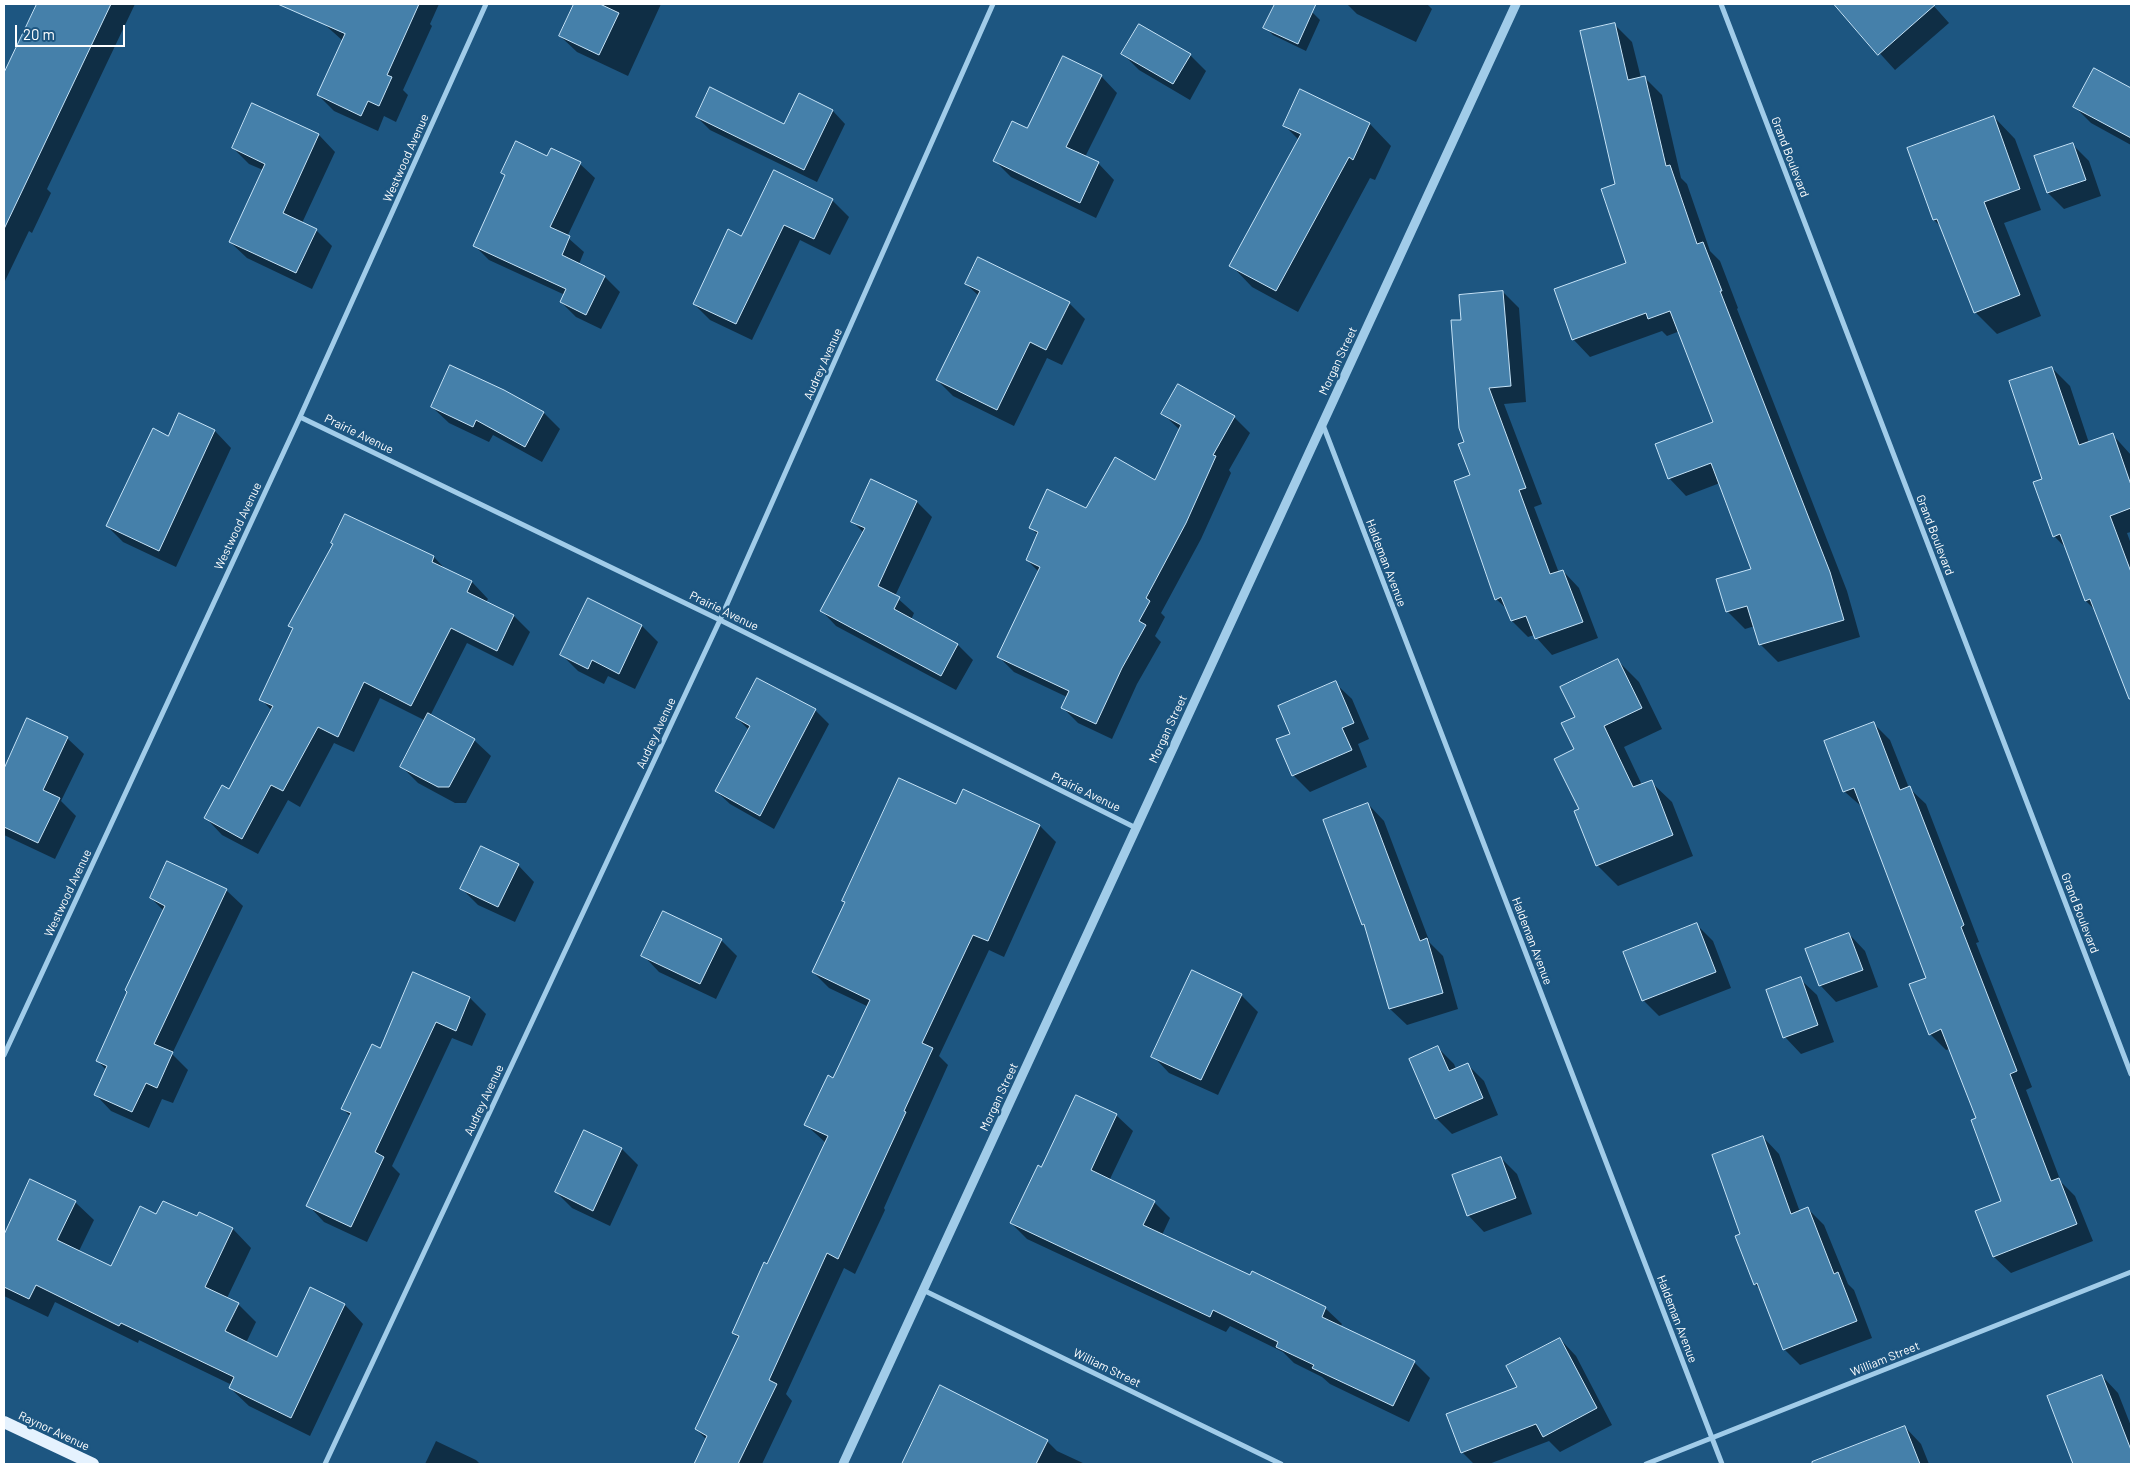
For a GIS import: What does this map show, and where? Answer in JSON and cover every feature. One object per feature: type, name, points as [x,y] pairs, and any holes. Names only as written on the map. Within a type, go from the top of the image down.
[{"type":"main road","name":"Raynor Avenue","points":[[4,1422],[93,1464]]},
{"type":"street","name":"Westwood Avenue","points":[[4,1055],[300,416],[486,4]]},
{"type":"street","name":"Audrey Avenue","points":[[325,1464],[720,620],[993,4]]},
{"type":"street","name":"Morgan Street","points":[[843,1464],[1516,4]]},
{"type":"street","name":"Grand Boulevard","points":[[1721,4],[2131,1074]]},
{"type":"street","name":"Prairie Avenue","points":[[300,416],[720,620],[1136,828]]},
{"type":"street","name":"Haldeman Avenue","points":[[1322,424],[1722,1464]]},
{"type":"street","name":"William Street","points":[[1646,1464],[2131,1272]]},
{"type":"street","name":"William Street","points":[[924,1290],[1282,1464]]},
{"type":"building","points":[[37,4],[111,4],[4,229],[4,73]]},
{"type":"building","points":[[278,4],[419,4],[387,75],[392,77],[379,106],[368,101],[361,116],[317,95],[345,34]]},
{"type":"building","points":[[574,4],[600,4],[619,13],[599,55],[559,36]]},
{"type":"building","points":[[1275,4],[1316,4],[1298,44],[1263,28]]},
{"type":"building","points":[[1834,4],[1936,4],[1878,55]]},
{"type":"building","points":[[1615,23],[1628,80],[1645,76],[1666,166],[1670,165],[1697,244],[1703,242],[1722,291],[1720,291],[1830,572],[1844,620],[1759,645],[1747,606],[1726,612],[1716,579],[1751,569],[1711,463],[1668,479],[1655,444],[1713,422],[1670,311],[1648,319],[1646,313],[1572,340],[1554,289],[1626,263],[1601,189],[1615,184],[1580,31]]},
{"type":"building","points":[[1139,24],[1191,54],[1173,84],[1121,54]]},
{"type":"building","points":[[1063,56],[1102,75],[1066,147],[1099,162],[1080,203],[993,161],[1012,121],[1027,128]]},
{"type":"building","points":[[2094,68],[2131,88],[2131,138],[2073,107]]},
{"type":"building","points":[[710,87],[784,124],[799,93],[833,110],[804,170],[696,117]]},
{"type":"building","points":[[1300,89],[1370,123],[1353,160],[1349,157],[1276,291],[1229,266],[1301,134],[1283,126]]},
{"type":"building","points":[[252,103],[319,134],[283,213],[317,229],[296,273],[229,242],[265,164],[232,148]]},
{"type":"building","points":[[1994,116],[2020,189],[1984,202],[2020,295],[1974,313],[1937,219],[1933,220],[1907,148]]},
{"type":"building","points":[[516,141],[547,156],[551,148],[581,162],[550,227],[570,236],[562,255],[605,276],[586,315],[560,302],[566,289],[473,246],[505,175],[501,173]]},
{"type":"building","points":[[2073,143],[2086,180],[2047,193],[2034,156]]},
{"type":"building","points":[[774,170],[833,199],[814,239],[784,225],[736,324],[693,304],[728,229],[741,236]]},
{"type":"building","points":[[978,257],[1070,302],[1046,350],[1030,342],[997,410],[936,380],[980,291],[965,284]]},
{"type":"building","points":[[1503,291],[1511,386],[1489,388],[1526,488],[1519,490],[1550,574],[1563,570],[1583,622],[1535,639],[1526,616],[1511,621],[1501,597],[1495,600],[1454,481],[1470,475],[1458,444],[1464,442],[1459,428],[1451,320],[1461,320],[1459,295]]},
{"type":"building","points":[[450,365],[504,390],[544,412],[525,447],[476,420],[473,427],[431,407]]},
{"type":"building","points":[[2052,367],[2079,445],[2113,433],[2131,485],[2131,508],[2110,516],[2131,572],[2131,699],[2129,699],[2090,599],[2085,601],[2060,534],[2053,537],[2033,482],[2042,479],[2009,381]]},
{"type":"building","points":[[1178,384],[1235,416],[1213,455],[1216,456],[1186,523],[1146,598],[1150,601],[1139,621],[1146,625],[1122,668],[1096,724],[1061,708],[1069,691],[997,657],[1040,567],[1026,560],[1038,532],[1029,528],[1047,489],[1086,508],[1115,457],[1155,480],[1181,425],[1161,414]]},
{"type":"building","points":[[179,413],[215,430],[159,551],[106,526],[153,428],[168,436]]},
{"type":"building","points":[[871,479],[917,501],[878,586],[900,597],[894,609],[958,644],[941,676],[820,611],[865,528],[851,522]]},
{"type":"building","points":[[345,514],[434,556],[432,562],[472,581],[467,592],[514,615],[497,651],[451,628],[411,706],[364,682],[338,737],[318,727],[283,791],[271,785],[242,839],[204,818],[222,785],[229,789],[273,706],[259,700],[293,628],[288,626],[333,544],[331,543]]},
{"type":"building","points":[[588,598],[642,625],[619,674],[592,660],[588,669],[560,655]]},
{"type":"building","points":[[1618,659],[1642,708],[1604,726],[1633,787],[1652,780],[1673,835],[1596,866],[1574,811],[1579,809],[1554,759],[1574,749],[1561,723],[1575,717],[1560,687]]},
{"type":"building","points":[[757,678],[816,709],[760,816],[715,791],[750,726],[736,718]]},
{"type":"building","points":[[1336,681],[1354,723],[1342,728],[1352,750],[1292,776],[1276,739],[1290,734],[1278,706]]},
{"type":"building","points":[[428,713],[475,739],[449,787],[438,787],[400,767]]},
{"type":"building","points":[[27,718],[68,737],[43,790],[60,798],[38,843],[4,827],[4,769]]},
{"type":"building","points":[[1874,722],[1900,790],[1910,786],[1964,925],[1961,927],[2017,1071],[2010,1074],[2051,1181],[2059,1178],[2077,1224],[1993,1257],[1975,1211],[2001,1201],[1971,1120],[1976,1118],[1941,1029],[1929,1035],[1909,984],[1926,978],[1854,788],[1843,792],[1824,741]]},
{"type":"building","points":[[899,778],[956,804],[963,789],[1040,825],[988,941],[973,935],[922,1043],[933,1048],[904,1111],[906,1112],[838,1259],[827,1253],[769,1380],[777,1384],[738,1464],[694,1464],[707,1436],[695,1429],[739,1336],[732,1333],[764,1262],[767,1264],[828,1136],[804,1125],[828,1075],[833,1078],[870,1000],[812,972],[845,902],[842,901]]},
{"type":"building","points":[[1368,803],[1420,941],[1427,938],[1443,993],[1389,1009],[1364,924],[1362,925],[1323,820]]},
{"type":"building","points":[[481,846],[519,864],[498,907],[460,889]]},
{"type":"building","points":[[167,861],[227,889],[154,1044],[173,1052],[157,1088],[146,1083],[132,1112],[94,1095],[107,1066],[96,1061],[127,992],[125,990],[165,906],[150,898]]},
{"type":"building","points":[[663,911],[722,939],[700,984],[641,956]]},
{"type":"building","points":[[1697,923],[1716,972],[1642,1001],[1623,952]]},
{"type":"building","points":[[1849,933],[1863,970],[1819,986],[1805,949]]},
{"type":"building","points":[[1192,970],[1242,994],[1201,1080],[1151,1057]]},
{"type":"building","points":[[413,972],[470,997],[456,1031],[436,1022],[375,1152],[384,1157],[351,1227],[306,1206],[351,1113],[341,1109],[372,1044],[380,1048]]},
{"type":"building","points":[[1801,977],[1818,1025],[1783,1038],[1766,990]]},
{"type":"building","points":[[1438,1046],[1449,1071],[1468,1063],[1483,1098],[1435,1119],[1409,1059]]},
{"type":"building","points":[[1076,1095],[1117,1114],[1091,1170],[1155,1201],[1143,1225],[1250,1275],[1252,1271],[1326,1307],[1322,1317],[1415,1361],[1393,1406],[1312,1368],[1314,1365],[1276,1347],[1278,1342],[1213,1310],[1210,1317],[1010,1223],[1038,1165],[1041,1167]]},
{"type":"building","points":[[584,1130],[622,1148],[593,1211],[555,1192]]},
{"type":"building","points":[[1763,1136],[1791,1214],[1808,1207],[1834,1274],[1838,1272],[1857,1321],[1783,1350],[1757,1283],[1754,1285],[1735,1236],[1740,1234],[1712,1155]]},
{"type":"building","points":[[1501,1157],[1516,1198],[1467,1216],[1452,1175]]},
{"type":"building","points":[[30,1179],[76,1201],[57,1240],[111,1266],[140,1206],[156,1214],[163,1201],[197,1216],[199,1212],[233,1228],[205,1287],[239,1303],[225,1331],[277,1357],[310,1287],[345,1304],[291,1418],[229,1388],[234,1377],[121,1323],[119,1326],[36,1285],[29,1299],[4,1287],[4,1235]]},
{"type":"building","points":[[1560,1338],[1597,1408],[1543,1437],[1536,1424],[1461,1453],[1446,1414],[1517,1387],[1506,1366]]},
{"type":"building","points":[[2102,1375],[2131,1450],[2131,1464],[2073,1464],[2047,1396]]},
{"type":"building","points":[[940,1385],[1048,1440],[1036,1464],[902,1464]]},
{"type":"building","points":[[1905,1426],[1920,1464],[1812,1464],[1812,1462]]}]
